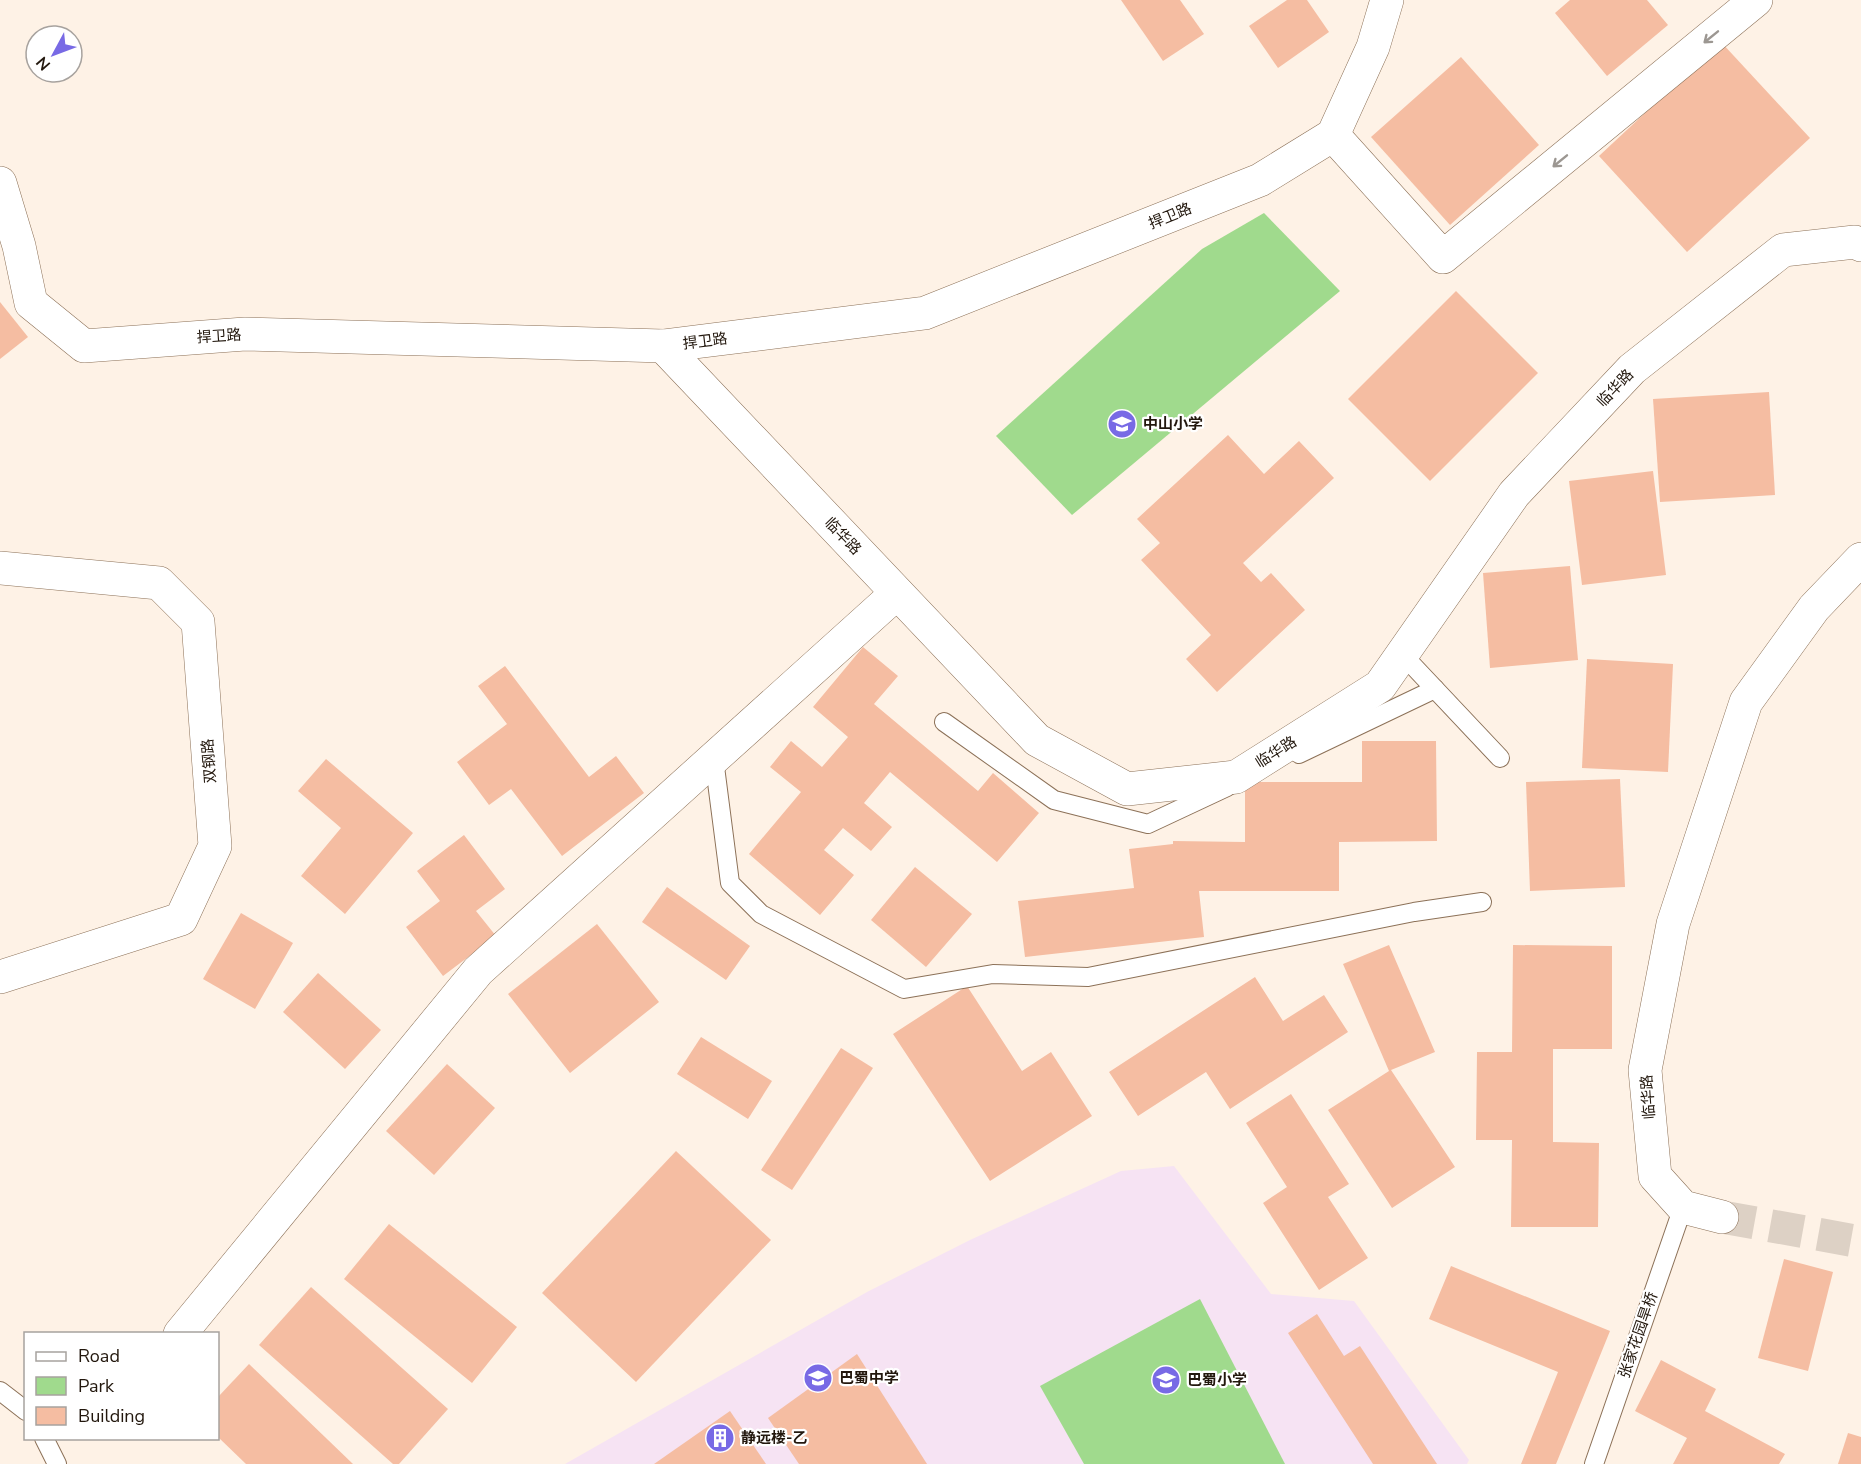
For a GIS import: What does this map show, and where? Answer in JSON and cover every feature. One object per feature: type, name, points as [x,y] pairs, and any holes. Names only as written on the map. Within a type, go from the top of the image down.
[{"type":"street","points":[[1387,0],[1373,47],[1333,135],[1443,257],[1756,0]]},
{"type":"street","name":"捍卫路","points":[[0,183],[19,246],[32,303],[84,346],[245,334],[663,346],[924,313],[1260,180],[1333,135]]},
{"type":"street","name":"临华路","points":[[663,346],[1037,740],[1127,789],[1236,777],[1380,686],[1514,494],[1632,369],[1783,250],[1855,242],[1861,245]]},
{"type":"street","name":"临华路","points":[[1683,1207],[1655,1176],[1645,1070],[1674,919],[1746,702],[1814,608],[1861,559]]},
{"type":"street","name":"双钢路","points":[[0,568],[159,583],[198,622],[215,846],[181,919],[0,977]]},
{"type":"street","points":[[182,1332],[478,971],[897,593]]},
{"type":"street","points":[[1683,1207],[1722,1217]]},
{"type":"lane","points":[[1402,654],[1500,758]]},
{"type":"lane","points":[[944,722],[1054,800],[1148,824],[1435,689]]},
{"type":"lane","points":[[714,759],[730,883],[761,914],[904,989],[993,974],[1088,977],[1482,902]]},
{"type":"lane","name":"张家花园旱桥","points":[[1594,1464],[1683,1207]]},
{"type":"lane","points":[[0,1391],[24,1409]]},
{"type":"lane","points":[[45,1440],[57,1464]]},
{"type":"shaded area","name":"巴蜀小学","points":[[1174,1166],[1271,1294],[1354,1301],[1469,1460],[1467,1464],[565,1464],[867,1292],[970,1240],[1121,1171]]},
{"type":"green space","points":[[1264,213],[1340,291],[1072,515],[996,436],[1202,249]]},
{"type":"green space","points":[[1200,1299],[1285,1464],[1084,1464],[1040,1386]]},
{"type":"building","points":[[1121,0],[1180,0],[1204,34],[1163,61]]},
{"type":"building","points":[[1287,0],[1307,0],[1329,32],[1278,68],[1249,26]]},
{"type":"building","points":[[1570,0],[1647,0],[1668,25],[1607,76],[1555,13]]},
{"type":"building","points":[[1721,42],[1810,138],[1687,252],[1599,156]]},
{"type":"building","points":[[1461,57],[1539,145],[1450,225],[1371,137]]},
{"type":"building","points":[[1456,291],[1538,373],[1430,481],[1348,399]]},
{"type":"building","points":[[0,302],[28,337],[0,359]]},
{"type":"building","points":[[1769,392],[1775,495],[1660,502],[1653,399]]},
{"type":"building","points":[[1228,435],[1264,474],[1299,441],[1334,478],[1243,563],[1261,582],[1271,573],[1305,610],[1217,692],[1186,659],[1211,635],[1141,560],[1160,543],[1137,519]]},
{"type":"building","points":[[1653,471],[1666,575],[1582,585],[1569,481]]},
{"type":"building","points":[[1570,566],[1578,660],[1490,668],[1483,573]]},
{"type":"building","points":[[863,647],[898,676],[874,704],[978,791],[993,773],[1039,813],[997,862],[890,772],[864,803],[892,827],[871,851],[843,828],[824,850],[854,875],[820,915],[749,854],[801,792],[770,767],[791,741],[822,767],[848,737],[813,707]]},
{"type":"building","points":[[1587,659],[1673,664],[1668,772],[1582,768]]},
{"type":"building","points":[[505,666],[589,777],[616,756],[644,793],[562,856],[511,789],[489,805],[457,762],[507,724],[478,686]]},
{"type":"building","points":[[1362,741],[1436,741],[1437,841],[1339,842],[1339,891],[1199,891],[1204,937],[1025,957],[1018,901],[1134,888],[1129,849],[1173,844],[1173,841],[1245,842],[1245,782],[1362,782]]},
{"type":"building","points":[[326,759],[413,833],[345,914],[301,876],[341,828],[298,791]]},
{"type":"building","points":[[1620,779],[1625,887],[1530,891],[1526,782]]},
{"type":"building","points":[[464,835],[505,889],[476,911],[496,936],[443,976],[406,927],[440,901],[417,871]]},
{"type":"building","points":[[915,867],[972,914],[926,967],[871,920]]},
{"type":"building","points":[[667,887],[750,946],[726,980],[642,922]]},
{"type":"building","points":[[241,913],[293,943],[255,1009],[203,979]]},
{"type":"building","points":[[597,924],[659,1002],[570,1073],[508,994]]},
{"type":"building","points":[[1389,945],[1435,1052],[1391,1070],[1455,1167],[1392,1208],[1328,1110],[1389,1071],[1343,964]]},
{"type":"building","points":[[1513,945],[1612,946],[1612,1049],[1553,1049],[1553,1142],[1599,1143],[1598,1227],[1511,1227],[1512,1140],[1476,1140],[1477,1052],[1512,1052]]},
{"type":"building","points":[[318,973],[381,1030],[345,1069],[283,1012]]},
{"type":"building","points":[[1255,977],[1283,1021],[1324,995],[1348,1032],[1230,1109],[1206,1072],[1138,1116],[1109,1072]]},
{"type":"building","points":[[967,986],[1022,1071],[1051,1052],[1092,1116],[990,1181],[893,1034]]},
{"type":"building","points":[[701,1037],[772,1081],[748,1119],[677,1074]]},
{"type":"building","points":[[841,1048],[873,1068],[792,1190],[761,1170]]},
{"type":"building","points":[[447,1064],[495,1108],[434,1175],[386,1131]]},
{"type":"building","points":[[1291,1094],[1349,1184],[1328,1197],[1368,1258],[1319,1290],[1263,1203],[1287,1187],[1246,1123]]},
{"type":"building","points":[[676,1151],[771,1240],[636,1382],[542,1293]]},
{"type":"building","points":[[389,1224],[517,1327],[472,1383],[344,1279]]},
{"type":"building","points":[[1784,1259],[1833,1272],[1808,1371],[1758,1358]]},
{"type":"building","points":[[1451,1266],[1610,1331],[1556,1464],[1521,1464],[1558,1372],[1429,1319]]},
{"type":"building","points":[[311,1287],[448,1409],[399,1464],[393,1464],[259,1345]]},
{"type":"building","points":[[1317,1314],[1344,1356],[1360,1346],[1437,1464],[1373,1464],[1288,1333]]},
{"type":"building","points":[[857,1354],[927,1464],[799,1464],[768,1418]]},
{"type":"building","points":[[1661,1360],[1716,1389],[1705,1411],[1785,1454],[1779,1464],[1673,1464],[1687,1438],[1635,1411]]},
{"type":"building","points":[[249,1364],[353,1464],[246,1464],[219,1438],[219,1396]]},
{"type":"building","name":"静远楼-乙","points":[[730,1411],[766,1464],[654,1464]]},
{"type":"building","points":[[1848,1433],[1861,1437],[1861,1464],[1838,1464]]},
{"type":"tunnel","points":[[1722,1217],[1861,1242]]},
{"type":"place","name":"中山小学","points":[[1122,424]]},
{"type":"place","name":"巴蜀中学","points":[[818,1378]]},
{"type":"place","name":"巴蜀小学","points":[[1166,1380]]},
{"type":"place","name":"静远楼-乙","points":[[720,1438]]}]
